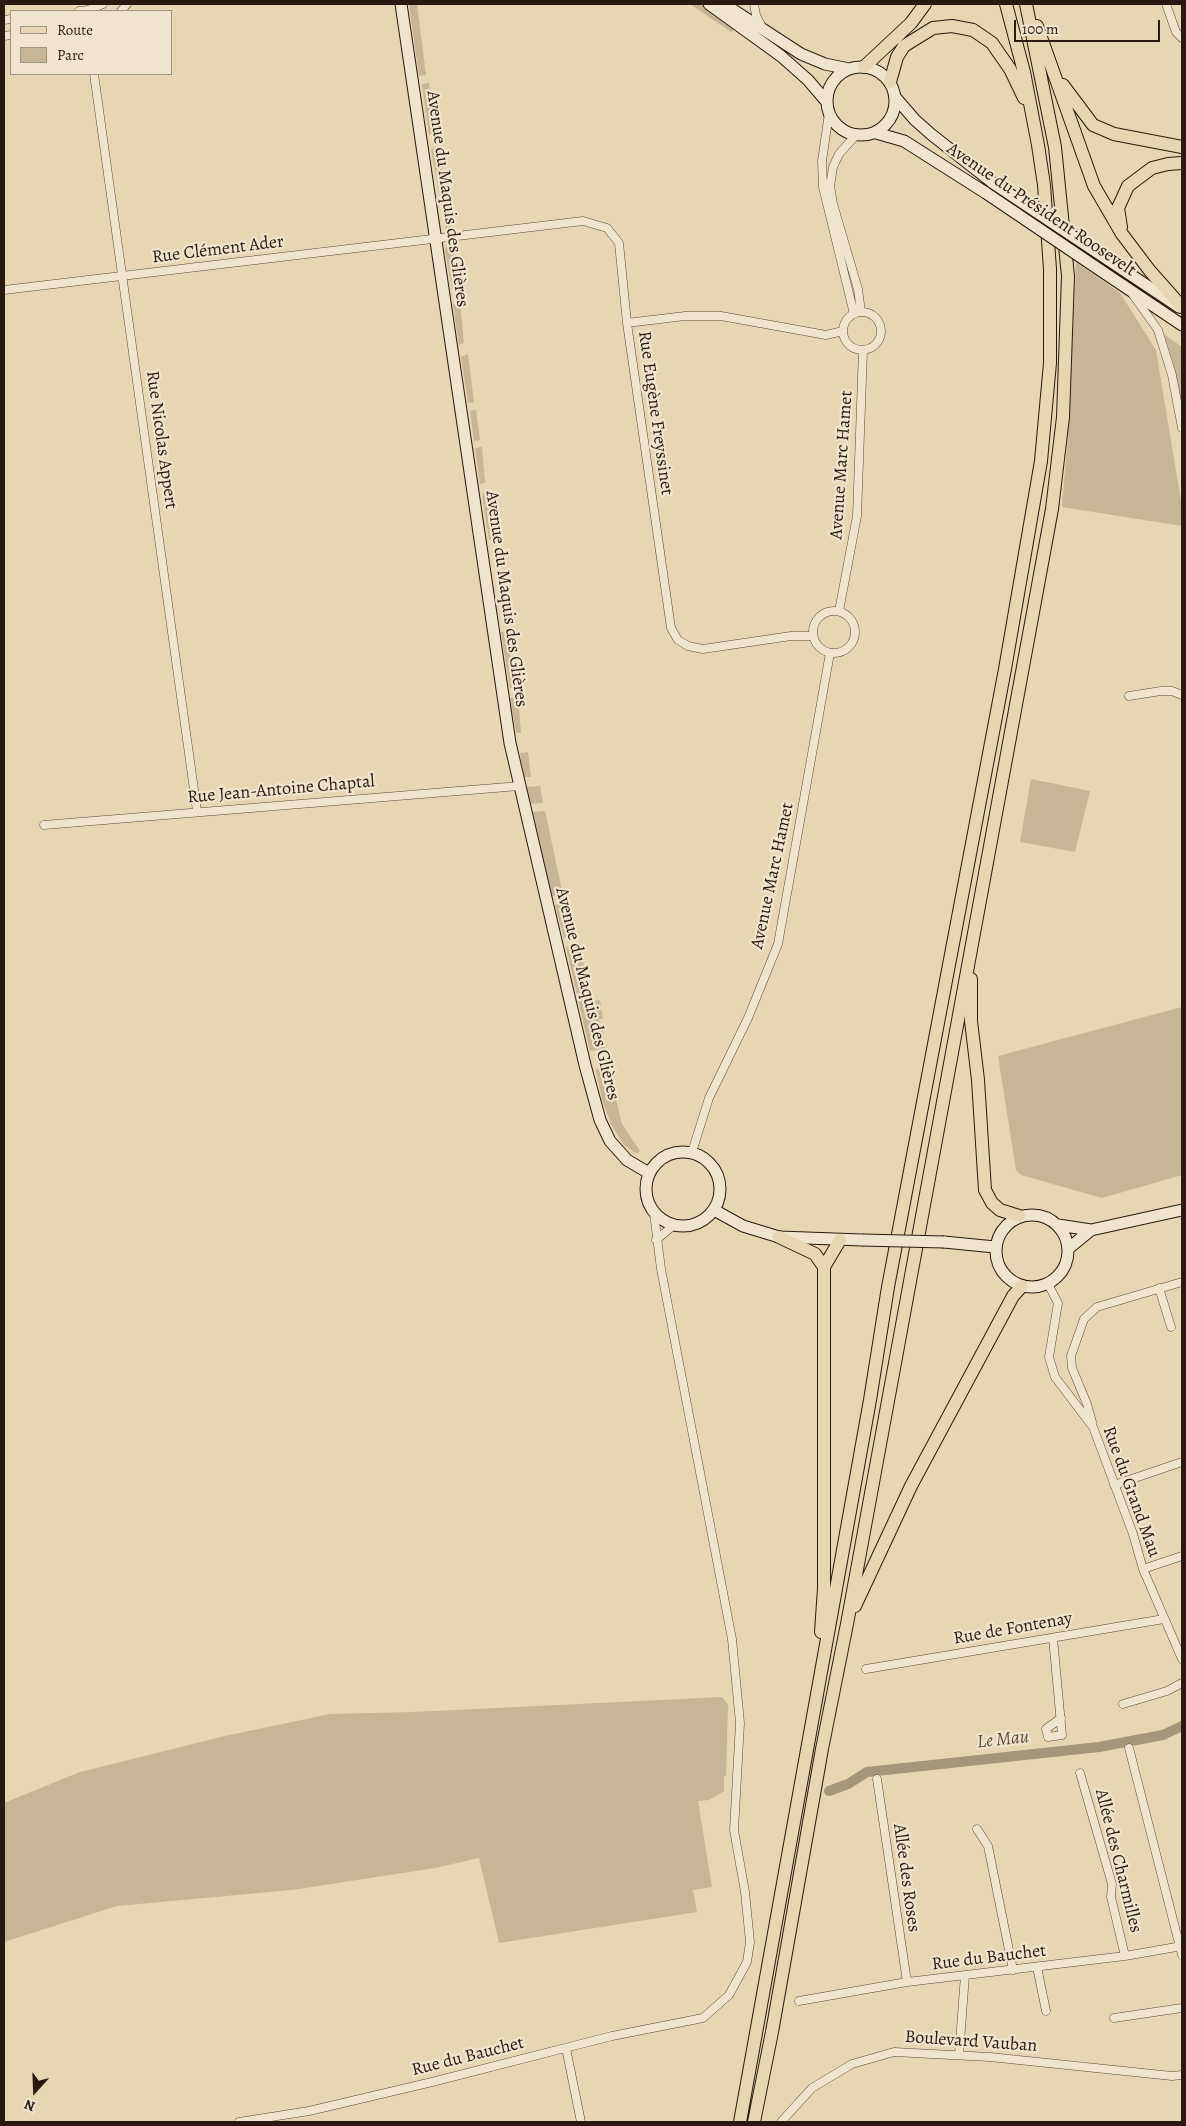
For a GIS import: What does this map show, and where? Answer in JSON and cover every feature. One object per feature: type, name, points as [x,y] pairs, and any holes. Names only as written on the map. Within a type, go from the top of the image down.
[{"type":"main road","name":"Avenue du Maquis des Glières","points":[[401,4],[510,743],[519,786],[600,1120],[610,1141],[627,1160],[649,1173]]},
{"type":"main road","points":[[709,4],[781,56],[808,80],[826,101]]},
{"type":"main road","points":[[724,4],[801,54],[825,64],[849,69],[864,67],[878,71],[890,82],[896,97],[895,108],[891,118],[885,126],[876,132],[856,135],[839,128],[828,113],[826,101],[828,91],[833,81],[849,69]]},
{"type":"main road","points":[[864,67],[911,23],[925,4]]},
{"type":"main road","points":[[740,2122],[817,1697],[888,1288],[1041,461],[1050,363],[1051,288],[1044,185],[1024,72],[1006,4]]},
{"type":"main road","points":[[1027,4],[1054,73],[1094,186],[1122,234],[1150,271],[1182,308]]},
{"type":"main road","points":[[754,2122],[1052,509],[1063,418],[1068,276],[1055,147],[1027,4]]},
{"type":"main road","points":[[890,82],[898,57],[904,46],[933,28],[963,27],[982,35],[1002,55],[1032,114]]},
{"type":"main road","points":[[1054,73],[1093,125],[1114,134],[1182,147]]},
{"type":"main road","name":"Avenue du Président Roosevelt","points":[[896,97],[916,120],[990,188],[1100,270],[1182,325]]},
{"type":"main road","name":"Avenue du Président Roosevelt","points":[[876,132],[904,141],[990,188],[1107,259],[1182,308]]},
{"type":"main road","points":[[1122,234],[1118,208],[1128,186],[1152,168],[1182,163]]},
{"type":"main road","points":[[971,948],[971,1021],[981,1117],[985,1190],[992,1203],[1000,1210],[1019,1216]]},
{"type":"main road","points":[[692,1152],[708,1161],[719,1176],[721,1187],[720,1199],[706,1219],[696,1224],[674,1225],[654,1213],[646,1194],[646,1183],[649,1173],[658,1161],[672,1153],[692,1152]]},
{"type":"main road","points":[[714,1210],[743,1226],[779,1237],[816,1254],[824,1267]]},
{"type":"main road","points":[[1058,1225],[1066,1238],[1068,1259],[1064,1269],[1057,1278],[1048,1284],[1031,1287],[1013,1282],[1002,1272],[996,1258],[995,1247],[998,1237],[1003,1228],[1019,1216],[1030,1214],[1042,1215],[1058,1225],[1091,1230],[1182,1210]]},
{"type":"main road","points":[[1068,1248],[1091,1230]]},
{"type":"main road","points":[[779,1237],[944,1242],[995,1247]]},
{"type":"main road","points":[[817,1697],[824,1588],[824,1267],[840,1240]]},
{"type":"main road","points":[[847,1624],[911,1486],[1013,1296],[1022,1286]]},
{"type":"street","points":[[90,10],[103,4]]},
{"type":"street","points":[[754,4],[756,15],[764,30]]},
{"type":"street","points":[[1166,4],[1176,32],[1182,38]]},
{"type":"street","name":"Rue Nicolas Appert","points":[[94,75],[197,812]]},
{"type":"street","points":[[828,113],[822,161],[822,187],[858,313]]},
{"type":"street","points":[[856,135],[839,154],[833,167],[830,186],[833,204],[858,289],[858,313]]},
{"type":"street","name":"Rue Eugène Freyssinet","points":[[435,239],[583,221],[607,228],[619,243],[627,323],[671,628],[678,640],[688,646],[703,649],[791,636],[813,636]]},
{"type":"street","name":"Rue Clément Ader","points":[[4,290],[435,239]]},
{"type":"street","points":[[1129,289],[1158,330],[1172,375],[1182,428]]},
{"type":"street","points":[[858,313],[874,316],[881,327],[879,340],[875,345],[863,350],[852,347],[844,338],[843,332],[846,321],[858,313]]},
{"type":"street","points":[[627,323],[685,316],[721,316],[786,326],[826,336],[843,332]]},
{"type":"street","name":"Avenue Marc Hamet","points":[[839,611],[857,516],[863,350]]},
{"type":"street","points":[[839,611],[850,617],[856,629],[856,636],[843,652],[830,653],[819,647],[813,636],[815,622],[825,612],[839,611]]},
{"type":"street","name":"Avenue Marc Hamet","points":[[692,1152],[709,1098],[748,1018],[778,944],[830,653]]},
{"type":"street","points":[[1129,696],[1160,691],[1182,695]]},
{"type":"street","name":"Rue Jean-Antoine Chaptal","points":[[44,825],[519,786]]},
{"type":"street","points":[[654,1213],[656,1240]]},
{"type":"street","points":[[656,1240],[674,1225]]},
{"type":"street","name":"Rue du Bauchet","points":[[239,2122],[309,2111],[612,2036],[703,2018],[729,1995],[748,1962],[750,1942],[745,1892],[734,1830],[740,1723],[732,1639],[656,1240]]},
{"type":"street","points":[[1093,1427],[1088,1404],[1072,1366],[1071,1356],[1081,1325],[1087,1315],[1097,1307],[1182,1282]]},
{"type":"street","name":"Rue du Grand Mau","points":[[1048,1284],[1058,1303],[1049,1357],[1054,1377],[1093,1427],[1143,1569],[1182,1659]]},
{"type":"street","points":[[1159,1288],[1171,1327]]},
{"type":"street","points":[[1114,1484],[1182,1462]]},
{"type":"street","points":[[1143,1569],[1182,1556]]},
{"type":"street","name":"Rue de Fontenay","points":[[866,1669],[1164,1619]]},
{"type":"street","points":[[1053,1638],[1061,1718]]},
{"type":"street","points":[[1123,1704],[1168,1691],[1182,1683]]},
{"type":"street","points":[[1129,1748],[1182,1955]]},
{"type":"street","name":"Allée des Charmilles","points":[[1080,1773],[1112,1884],[1111,1897],[1125,1956]]},
{"type":"street","name":"Allée des Roses","points":[[877,1779],[906,1982]]},
{"type":"street","points":[[977,1829],[988,1846],[1013,1970]]},
{"type":"street","name":"Rue du Bauchet","points":[[799,2001],[906,1982],[1036,1968],[1181,1946]]},
{"type":"street","points":[[1036,1968],[1046,2011]]},
{"type":"street","points":[[959,2055],[965,1975]]},
{"type":"street","points":[[1114,2018],[1182,2008]]},
{"type":"street","points":[[566,2048],[581,2122]]},
{"type":"street","name":"Boulevard Vauban","points":[[781,2122],[812,2088],[852,2064],[894,2052],[959,2055],[1172,2076],[1182,2075]]},
{"type":"green space","points":[[409,4],[417,4],[426,75],[419,76]]},
{"type":"green space","points":[[690,4],[702,4],[735,29],[731,32]]},
{"type":"green space","points":[[429,83],[434,133],[429,134],[422,84]]},
{"type":"green space","points":[[439,148],[451,230],[446,231],[431,149]]},
{"type":"green space","points":[[452,242],[459,289],[452,289],[445,250],[447,244]]},
{"type":"green space","points":[[1076,262],[1120,293],[1156,350],[1182,507],[1182,526],[1062,507],[1068,434]]},
{"type":"green space","points":[[460,302],[464,343],[459,345],[453,304]]},
{"type":"green space","points":[[1164,334],[1182,347],[1182,409],[1173,362]]},
{"type":"green space","points":[[468,354],[474,402],[468,403],[461,357]]},
{"type":"green space","points":[[476,410],[480,440],[474,441],[470,411]]},
{"type":"green space","points":[[482,447],[485,483],[480,484],[475,448]]},
{"type":"green space","points":[[482,494],[489,494],[494,539],[489,540]]},
{"type":"green space","points":[[507,631],[515,688],[510,688],[501,632]]},
{"type":"green space","points":[[518,697],[521,733],[516,733],[510,698]]},
{"type":"green space","points":[[528,752],[531,777],[524,777],[520,753]]},
{"type":"green space","points":[[1031,779],[1090,791],[1075,852],[1020,842]]},
{"type":"green space","points":[[540,786],[543,803],[529,804],[526,787]]},
{"type":"green space","points":[[545,811],[563,895],[552,896],[532,812]]},
{"type":"green space","points":[[565,902],[576,939],[564,938],[555,905]]},
{"type":"green space","points":[[579,945],[593,1001],[600,1000],[603,1019],[599,1019],[600,1028],[603,1028],[605,1049],[590,1051],[566,947]]},
{"type":"green space","points":[[1182,1007],[1182,1175],[1102,1198],[1021,1175],[1016,1170],[998,1056]]},
{"type":"green space","points":[[608,1066],[622,1124],[640,1151],[637,1154],[624,1145],[612,1126],[602,1100],[596,1069]]},
{"type":"green space","points":[[722,1697],[728,1704],[726,1776],[724,1777],[724,1791],[709,1800],[698,1801],[712,1887],[693,1890],[697,1912],[499,1943],[479,1858],[435,1868],[292,1890],[117,1906],[4,1942],[4,1803],[80,1772],[225,1736],[330,1714],[414,1712]]},
{"type":"waterway","name":"Le Mau","points":[[829,1791],[848,1784],[867,1772],[1099,1747],[1163,1735],[1182,1726]]}]
